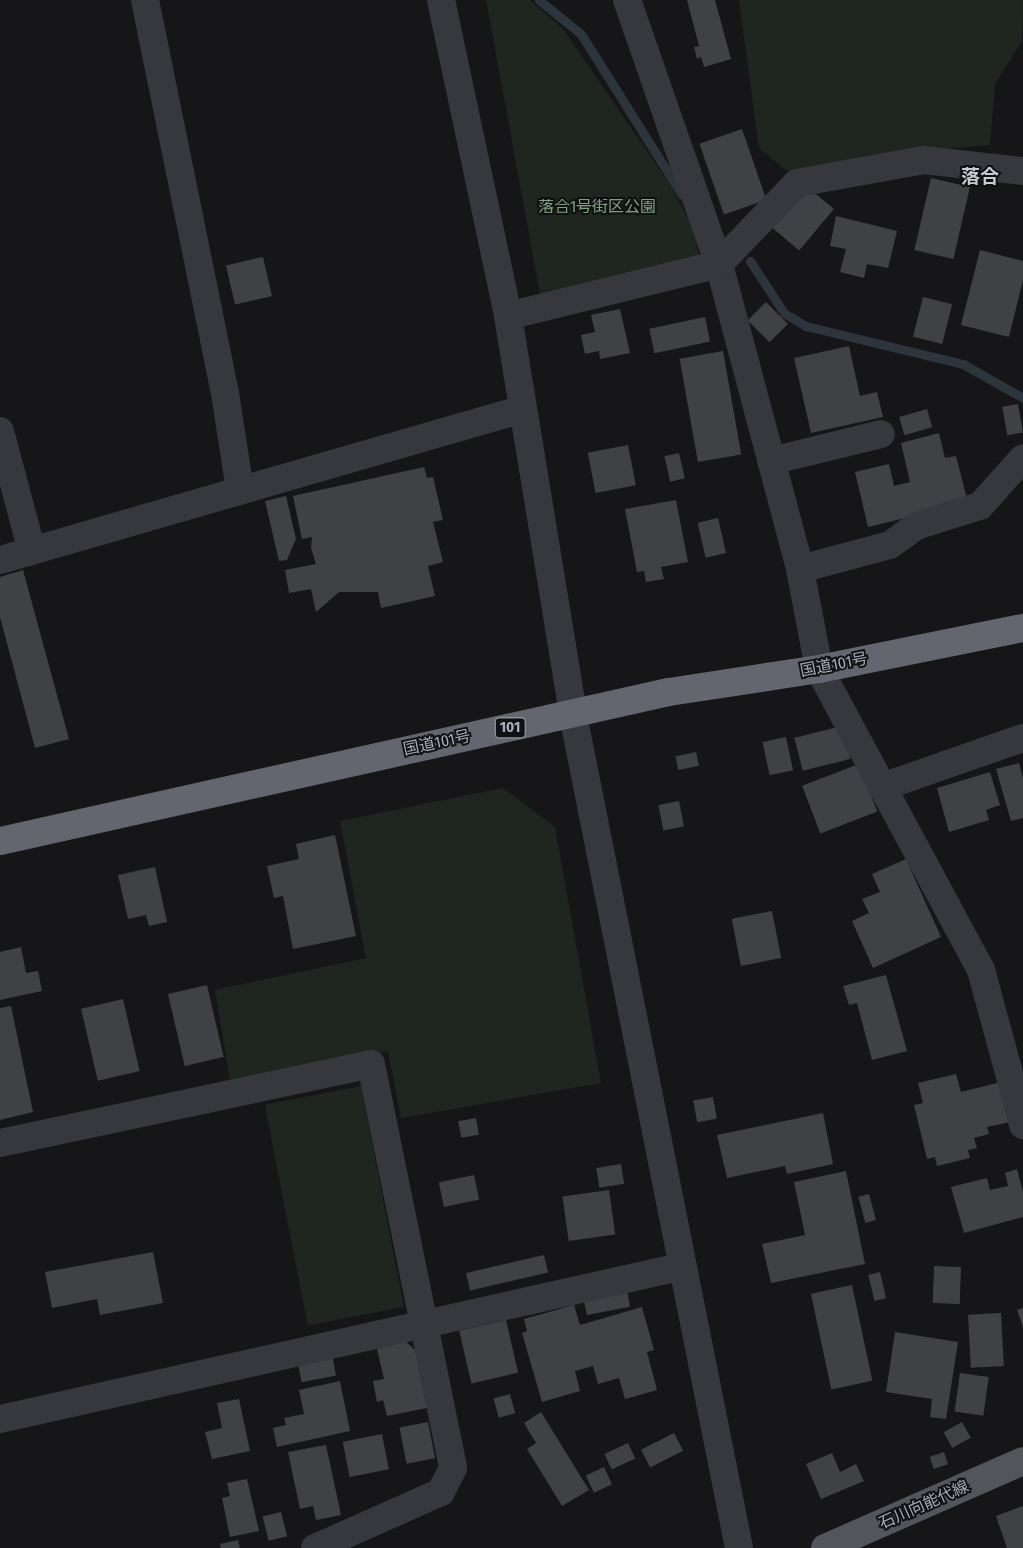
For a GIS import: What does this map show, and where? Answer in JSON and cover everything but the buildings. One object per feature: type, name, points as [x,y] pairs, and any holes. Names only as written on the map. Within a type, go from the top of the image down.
[{"type":"highway","name":"国道101号","points":[[0,841],[669,692],[819,669],[1023,628]]},
{"type":"main road","name":"石川向能代線","points":[[825,1548],[1023,1462]]},
{"type":"street","points":[[144,0],[225,393],[240,490]]},
{"type":"street","points":[[441,0],[508,316],[573,714],[680,1267],[739,1548]]},
{"type":"street","points":[[627,0],[719,264],[800,569],[819,669],[981,970],[1016,1073],[1023,1125]]},
{"type":"street","points":[[508,316],[719,264],[797,183],[923,160],[1023,171]]},
{"type":"street","points":[[0,560],[523,409]]},
{"type":"street","points":[[0,431],[32,551]]},
{"type":"street","points":[[772,461],[881,434]]},
{"type":"street","points":[[800,569],[890,545],[916,526],[980,506],[1023,458]]},
{"type":"street","points":[[882,787],[1023,738]]},
{"type":"street","points":[[0,1143],[371,1064],[453,1468],[441,1492],[315,1548]]},
{"type":"street","points":[[0,1418],[423,1322],[680,1267]]},
{"type":"green space","name":"落合1号街区公園","points":[[486,0],[530,0],[563,29],[669,183],[693,228],[699,257],[540,294]]},
{"type":"green space","points":[[739,0],[1023,0],[1022,41],[995,84],[990,145],[907,152],[787,171],[759,148]]},
{"type":"green space","points":[[503,788],[555,827],[601,1083],[401,1118],[388,1051],[230,1080],[215,990],[366,958],[340,821]]},
{"type":"green space","points":[[361,1086],[404,1307],[308,1326],[265,1105]]},
{"type":"waterway","points":[[539,0],[581,34],[682,195]]},
{"type":"waterway","points":[[750,261],[784,313],[806,326],[963,364],[1023,398]]},
{"type":"district","name":"落合","points":[[980,177]]}]
